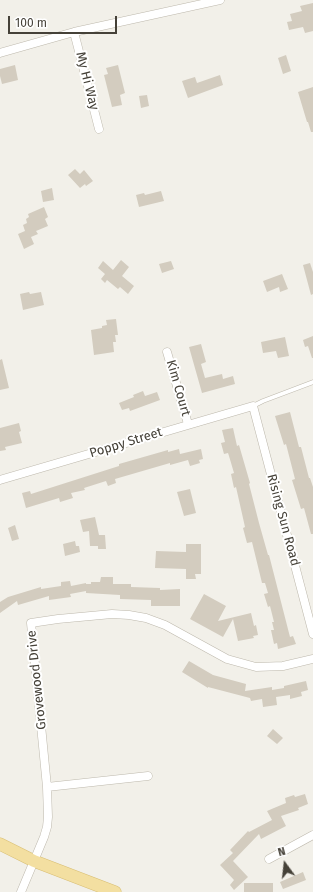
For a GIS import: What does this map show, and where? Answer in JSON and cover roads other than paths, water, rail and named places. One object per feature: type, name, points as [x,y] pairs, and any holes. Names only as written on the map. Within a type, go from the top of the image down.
[{"type":"main road","points":[[0,844],[34,861],[115,892]]},
{"type":"street","points":[[0,53],[74,32],[220,0]]},
{"type":"street","name":"My Hi Way","points":[[74,32],[99,129]]},
{"type":"street","name":"Kim Court","points":[[167,352],[188,424]]},
{"type":"street","name":"Poppy Street","points":[[0,480],[253,406]]},
{"type":"street","name":"Rising Sun Road","points":[[253,406],[313,634]]},
{"type":"street","name":"Grovewood Drive","points":[[21,892],[39,850],[47,827],[48,817],[47,787],[31,623],[112,614],[129,615],[146,618],[165,625],[227,659],[256,667],[283,666],[313,659]]},
{"type":"street","points":[[47,787],[148,776]]},
{"type":"street","points":[[269,859],[313,835]]},
{"type":"lane","points":[[253,406],[313,382]]}]
